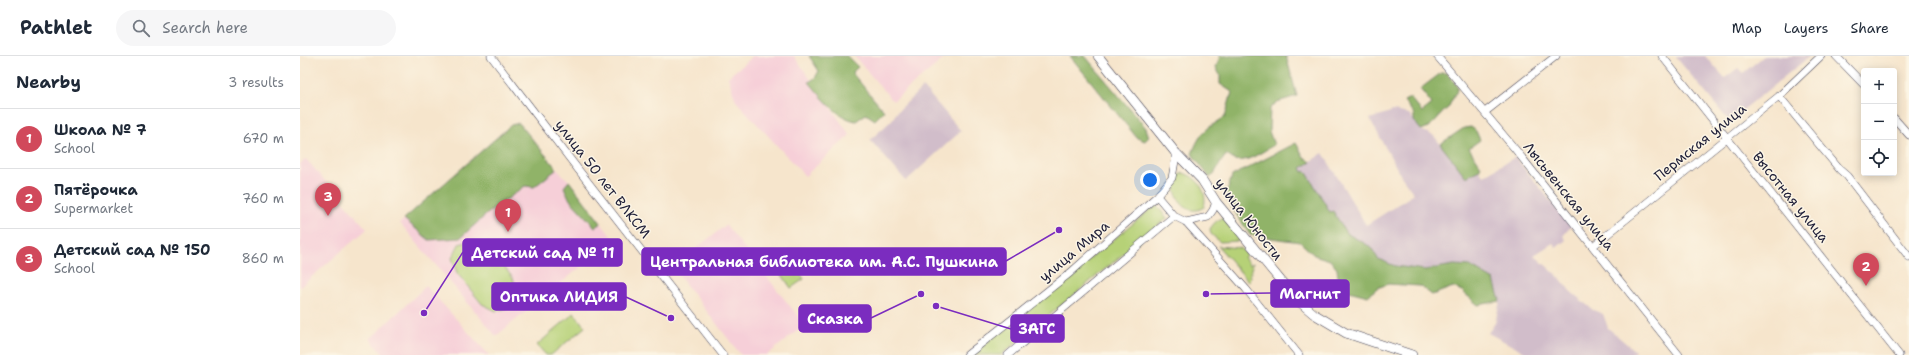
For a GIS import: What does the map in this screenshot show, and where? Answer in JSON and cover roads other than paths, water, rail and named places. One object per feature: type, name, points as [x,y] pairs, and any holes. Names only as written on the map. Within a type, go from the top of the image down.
[{"type":"main road","name":"улица Юности","points":[[1098,56],[1175,152],[1202,180],[1216,202],[1294,297],[1314,314],[1346,333],[1412,355]]},
{"type":"street","name":"улица 50 лет ВЛКСМ","points":[[491,56],[723,355]]},
{"type":"street","name":"Лысьвенская улица","points":[[1437,56],[1485,112],[1679,355]]},
{"type":"street","points":[[1485,112],[1556,56]]},
{"type":"street","name":"Высотная улица","points":[[1662,56],[1728,137],[1752,170],[1899,355]]},
{"type":"street","name":"Пермская улица","points":[[1593,246],[1779,96],[1821,56]]},
{"type":"street","points":[[1836,56],[1861,82]]},
{"type":"street","points":[[1779,96],[1840,170],[1847,176],[1909,257]]},
{"type":"street","points":[[1897,121],[1909,135]]},
{"type":"street","name":"улица Мира","points":[[967,355],[1070,273],[1157,196],[1172,178],[1175,152]]},
{"type":"street","points":[[1157,196],[1174,216],[1186,222],[1246,289],[1300,355]]},
{"type":"street","points":[[1186,222],[1208,217],[1216,202]]},
{"type":"street","points":[[1008,355],[1174,216]]},
{"type":"place","name":"Детский сад № 150","points":[[328,216]]},
{"type":"place","name":"Центральная библиотека им. А.С. Пушкина","points":[[1059,230]]},
{"type":"place","name":"Школа № 7","points":[[508,232]]},
{"type":"place","name":"Пятёрочка","points":[[1866,286]]},
{"type":"place","name":"Сказка","points":[[921,294]]},
{"type":"place","name":"Магнит","points":[[1206,294]]},
{"type":"place","name":"ЗАГС","points":[[936,306]]},
{"type":"place","name":"Детский сад № 11","points":[[424,313]]},
{"type":"place","name":"Оптика ЛИДИЯ","points":[[671,318]]}]
